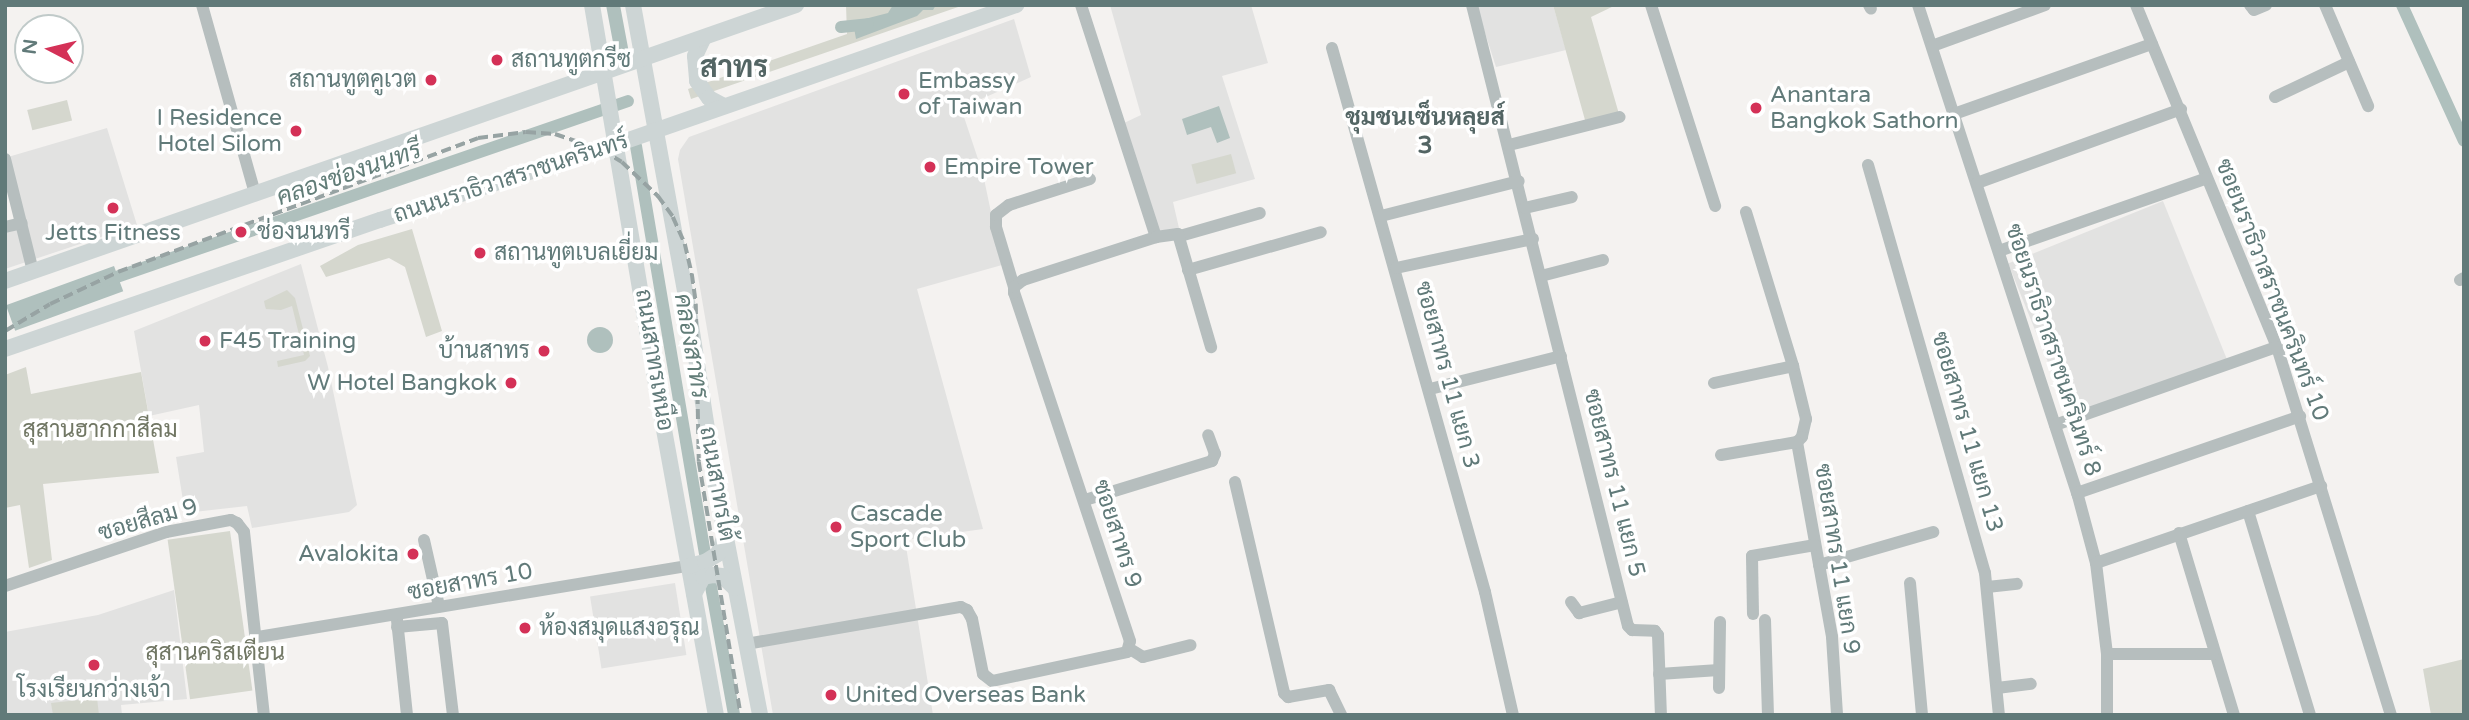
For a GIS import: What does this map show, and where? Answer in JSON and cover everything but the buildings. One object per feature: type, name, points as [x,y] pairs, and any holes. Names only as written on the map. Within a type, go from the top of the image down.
[{"type":"main road","name":"ถนนสาทรเหนือ","points":[[592,5],[716,715]]},
{"type":"main road","name":"ถนนสาทรใต้","points":[[633,5],[657,131],[725,537],[760,715]]},
{"type":"main road","points":[[5,281],[643,61],[796,5]]},
{"type":"main road","name":"ถนนนราธิวาสราชนครินทร์","points":[[5,349],[380,220],[617,145],[1016,5]]},
{"type":"main road","points":[[703,39],[695,56],[697,81],[709,97],[724,106]]},
{"type":"main road","points":[[689,566],[705,562],[718,554],[725,537]]},
{"type":"main road","points":[[694,594],[703,577],[713,575],[722,576],[735,588]]},
{"type":"street","points":[[202,5],[255,193]]},
{"type":"street","points":[[1081,5],[1156,237]]},
{"type":"street","name":"ซอยสาทร 11 แยก 5","points":[[1472,5],[1622,602],[1630,629],[1655,631],[1658,635],[1661,715]]},
{"type":"street","points":[[1651,5],[1715,206]]},
{"type":"street","name":"ซอยนราธิวาสราชนครินทร์ 8","points":[[1918,5],[2077,493],[2095,563],[2107,654],[2107,715]]},
{"type":"street","points":[[1932,46],[2045,5]]},
{"type":"street","name":"ซอยนราธิวาสราชนครินทร์ 10","points":[[2136,5],[2277,347],[2391,715]]},
{"type":"street","points":[[2249,5],[2255,10],[2266,5]]},
{"type":"street","points":[[2325,5],[2368,106]]},
{"type":"street","points":[[1954,114],[2152,44]]},
{"type":"street","name":"ซอยสาทร 11 แยก 3","points":[[1332,48],[1485,592],[1513,715]]},
{"type":"street","points":[[2275,97],[2349,62]]},
{"type":"street","points":[[1977,183],[2180,109]]},
{"type":"street","points":[[1509,145],[1620,117]]},
{"type":"street","points":[[5,159],[33,271]]},
{"type":"street","name":"ซอยสาทร 11 แยก 13","points":[[1868,165],[1971,520],[1987,587],[1999,715]]},
{"type":"street","points":[[1999,251],[2207,177]]},
{"type":"street","name":"ซอยสาทร 9","points":[[1090,179],[1009,205],[996,215],[996,227],[1014,293],[1084,500],[1130,649]]},
{"type":"street","points":[[1381,216],[1518,181]]},
{"type":"street","points":[[1525,208],[1572,197]]},
{"type":"street","name":"ซอยสาทร 11 แยก 9","points":[[1746,212],[1793,366],[1806,419],[1797,442],[1832,637],[1837,715]]},
{"type":"street","points":[[1014,287],[1023,280],[1156,237],[1175,233],[1180,236],[1260,213]]},
{"type":"street","points":[[5,227],[21,222]]},
{"type":"street","points":[[1188,271],[1321,232]]},
{"type":"street","points":[[1180,236],[1211,346]]},
{"type":"street","points":[[1396,268],[1532,240]]},
{"type":"street","points":[[1542,275],[1603,260]]},
{"type":"street","points":[[2055,425],[2277,347]]},
{"type":"street","points":[[1430,390],[1561,356]]},
{"type":"street","points":[[1714,383],[1793,366]]},
{"type":"street","points":[[2077,493],[2300,416]]},
{"type":"street","points":[[1084,500],[1212,461],[1215,454],[1208,435]]},
{"type":"street","points":[[1721,455],[1797,442]]},
{"type":"street","points":[[1235,482],[1284,693],[1288,697],[1329,690],[1341,715]]},
{"type":"street","points":[[2095,563],[2321,486]]},
{"type":"street","points":[[2248,511],[2310,715]]},
{"type":"street","name":"ซอยสีลม 9","points":[[5,586],[166,532],[231,520],[244,532],[258,637],[264,715]]},
{"type":"street","points":[[1819,565],[1933,532]]},
{"type":"street","points":[[2179,533],[2213,654],[2234,715]]},
{"type":"street","points":[[424,540],[439,606]]},
{"type":"street","points":[[1768,715],[1752,556],[1815,545]]},
{"type":"street","name":"ซอยสาทร 10","points":[[258,637],[397,621],[439,606],[689,566]]},
{"type":"street","points":[[1910,583],[1922,715]]},
{"type":"street","points":[[1987,587],[2017,584]]},
{"type":"street","points":[[1571,602],[1579,613],[1622,602]]},
{"type":"street","points":[[747,644],[961,607],[967,610],[972,619],[983,674],[992,681],[1124,654],[1130,649],[1143,657],[1191,645]]},
{"type":"street","points":[[407,715],[397,621],[442,623],[453,715]]},
{"type":"street","points":[[1719,688],[1720,622]]},
{"type":"street","points":[[2107,654],[2213,654]]},
{"type":"street","points":[[1659,674],[1719,670]]},
{"type":"street","points":[[1997,688],[2031,684]]},
{"type":"shaded area","points":[[606,5],[620,5],[629,53],[621,57],[615,53]]},
{"type":"shaded area","points":[[893,5],[936,5],[933,10],[923,10],[917,16],[856,39],[853,22],[888,13]]},
{"type":"shaded area","points":[[1110,5],[1251,5],[1268,63],[1222,76],[1255,179],[1173,202],[1179,228],[1158,233],[1124,123],[1141,115]]},
{"type":"shaded area","points":[[1476,5],[1553,5],[1566,50],[1496,67]]},
{"type":"shaded area","points":[[1014,19],[1031,77],[961,108],[983,174],[1002,265],[917,289],[983,529],[905,540],[933,715],[773,715],[678,159],[680,150],[689,137]]},
{"type":"shaded area","points":[[1219,106],[1230,138],[1217,143],[1211,127],[1187,135],[1182,119]]},
{"type":"shaded area","points":[[107,128],[137,225],[5,269],[5,230],[19,226],[8,157]]},
{"type":"shaded area","points":[[2163,201],[2227,360],[2073,423],[2008,264]]},
{"type":"shaded area","points":[[301,264],[328,367],[357,505],[349,512],[252,528],[247,506],[185,513],[176,457],[204,452],[199,405],[149,416],[134,331]]},
{"type":"shaded area","points":[[114,266],[123,291],[15,331],[6,305]]},
{"type":"shaded area","points":[[600,327],[609,331],[613,340],[609,349],[600,353],[591,349],[587,340],[591,331]]},
{"type":"shaded area","points":[[675,583],[686,655],[601,669],[590,596]]},
{"type":"shaded area","name":"โรงเรียนกว่างเจ้า","points":[[174,590],[187,699],[121,705],[122,715],[5,715],[5,632],[98,615]]},
{"type":"green space","points":[[846,5],[964,5],[691,99],[688,89],[847,34]]},
{"type":"green space","points":[[1553,5],[1616,5],[1591,17],[1619,114],[1585,120]]},
{"type":"green space","points":[[67,100],[72,120],[32,130],[27,110]]},
{"type":"green space","points":[[1231,154],[1236,173],[1197,184],[1191,165]]},
{"type":"green space","points":[[412,229],[442,331],[426,337],[405,267],[389,258],[326,277],[320,266],[358,245]]},
{"type":"green space","points":[[287,290],[295,298],[310,356],[305,361],[278,367],[277,361],[304,355],[292,306],[281,310],[266,309],[265,306],[264,301]]},
{"type":"green space","name":"สุสานฮากกาสีลม","points":[[26,367],[31,394],[141,372],[159,473],[43,484],[52,560],[29,568],[20,505],[5,508],[5,375]]},
{"type":"green space","name":"สุสานคริสเตียน","points":[[230,531],[252,690],[190,699],[168,540]]},
{"type":"green space","points":[[2464,659],[2464,715],[2431,715],[2423,669]]},
{"type":"green space","points":[[97,698],[99,715],[53,715],[51,703]]},
{"type":"waterway","points":[[2402,5],[2464,141]]},
{"type":"waterway","name":"คลองช่องนนทรี","points":[[841,27],[868,24]]},
{"type":"waterway","name":"คลองช่องนนทรี","points":[[105,281],[628,101]]},
{"type":"waterway","name":"คลองสาทร","points":[[636,146],[705,553]]},
{"type":"waterway","name":"คลองสาทร","points":[[710,581],[734,715]]},
{"type":"railway","points":[[5,331],[50,304],[118,272],[478,138],[526,132],[555,134],[602,150],[622,162],[658,196],[673,217],[685,244],[696,304],[699,462],[741,715]]},
{"type":"place","name":"สถานทูตกรีซ","points":[[497,60]]},
{"type":"place","name":"สถานทูตคูเวต","points":[[431,80]]},
{"type":"place","name":"Embassy of Taiwan","points":[[904,94]]},
{"type":"place","name":"Anantara Bangkok Sathorn","points":[[1756,108]]},
{"type":"place","name":"I Residence Hotel Silom","points":[[296,131]]},
{"type":"place","name":"Empire Tower","points":[[930,167]]},
{"type":"place","name":"Jetts Fitness","points":[[113,208]]},
{"type":"place","name":"ช่องนนทรี","points":[[241,232]]},
{"type":"place","name":"สถานทูตเบลเยี่ยม","points":[[480,253]]},
{"type":"place","name":"F45 Training","points":[[205,341]]},
{"type":"place","name":"บ้านสาทร","points":[[544,351]]},
{"type":"place","name":"W Hotel Bangkok","points":[[511,383]]},
{"type":"place","name":"Cascade Sport Club","points":[[836,527]]},
{"type":"place","name":"Avalokita","points":[[413,554]]},
{"type":"place","name":"ห้องสมุดแสงอรุณ","points":[[525,628]]},
{"type":"place","name":"โรงเรียนกว่างเจ้า","points":[[94,665]]},
{"type":"place","name":"United Overseas Bank","points":[[831,695]]},
{"type":"district","name":"สาทร","points":[[734,68]]},
{"type":"district","name":"ชุมชนเซ็นหลุยส์ 3","points":[[1425,132]]}]
